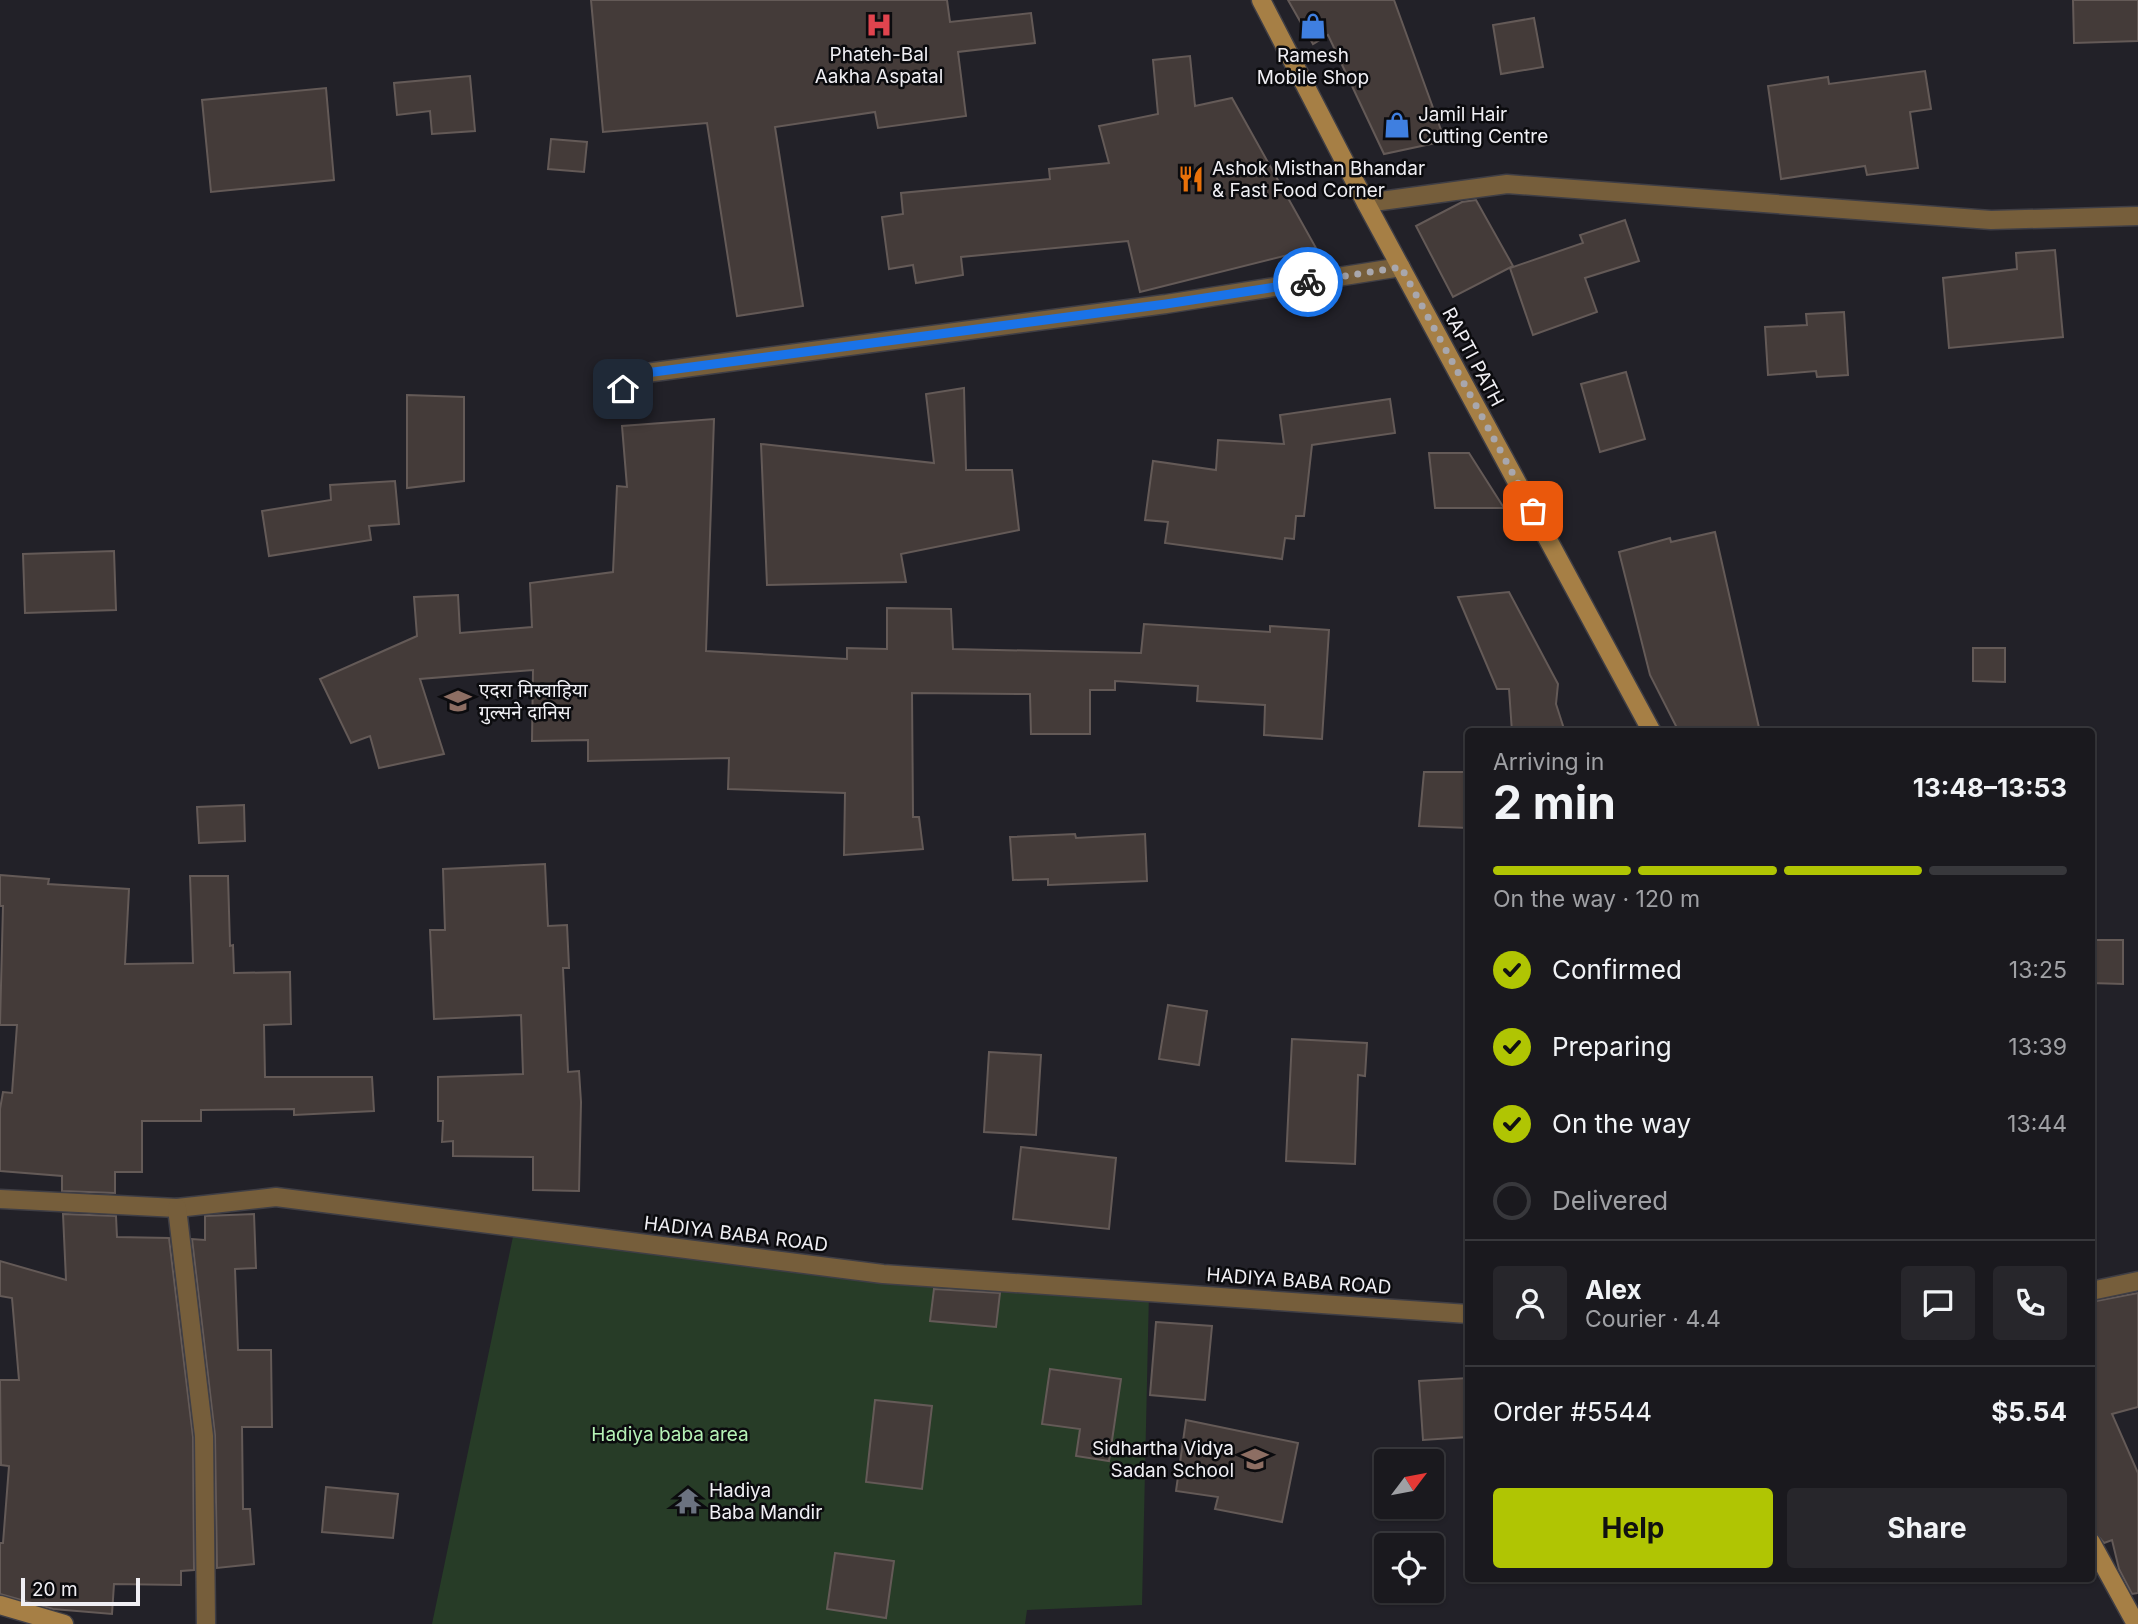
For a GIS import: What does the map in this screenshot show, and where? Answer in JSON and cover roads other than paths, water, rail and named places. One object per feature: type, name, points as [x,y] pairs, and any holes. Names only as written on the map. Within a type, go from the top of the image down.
[{"type":"main road","name":"RAPTI PATH","points":[[1261,0],[1366,203],[1650,728]]},
{"type":"main road","points":[[2095,1549],[2136,1624]]},
{"type":"main road","points":[[0,1605],[64,1624]]},
{"type":"street","points":[[1366,203],[1507,184],[1991,220],[2138,216]]},
{"type":"street","points":[[616,403],[631,375],[1152,306],[1401,267]]},
{"type":"street","name":"HADIYA BABA ROAD","points":[[0,1199],[177,1208],[276,1197],[883,1274],[1465,1314]]},
{"type":"street","points":[[177,1208],[204,1436],[206,1624]]},
{"type":"street","points":[[2095,1290],[2138,1282]]},
{"type":"place","name":"Phateh-Bal Aakha Aspatal","points":[[879,25]]},
{"type":"place","name":"Ramesh Mobile Shop","points":[[1313,26]]},
{"type":"place","name":"Jamil Hair Cutting Centre","points":[[1397,125]]},
{"type":"place","name":"Ashok Misthan Bhandar & Fast Food Corner","points":[[1191,179]]},
{"type":"place","name":"एदरा मिस्वाहिया गुल्सने दानिस","points":[[458,701]]},
{"type":"place","name":"Sidhartha Vidya Sadan School","points":[[1255,1459]]},
{"type":"place","name":"Hadiya Baba Mandir","points":[[688,1501]]},
{"type":"park label","name":"Hadiya baba area","points":[[670,1434]]}]
